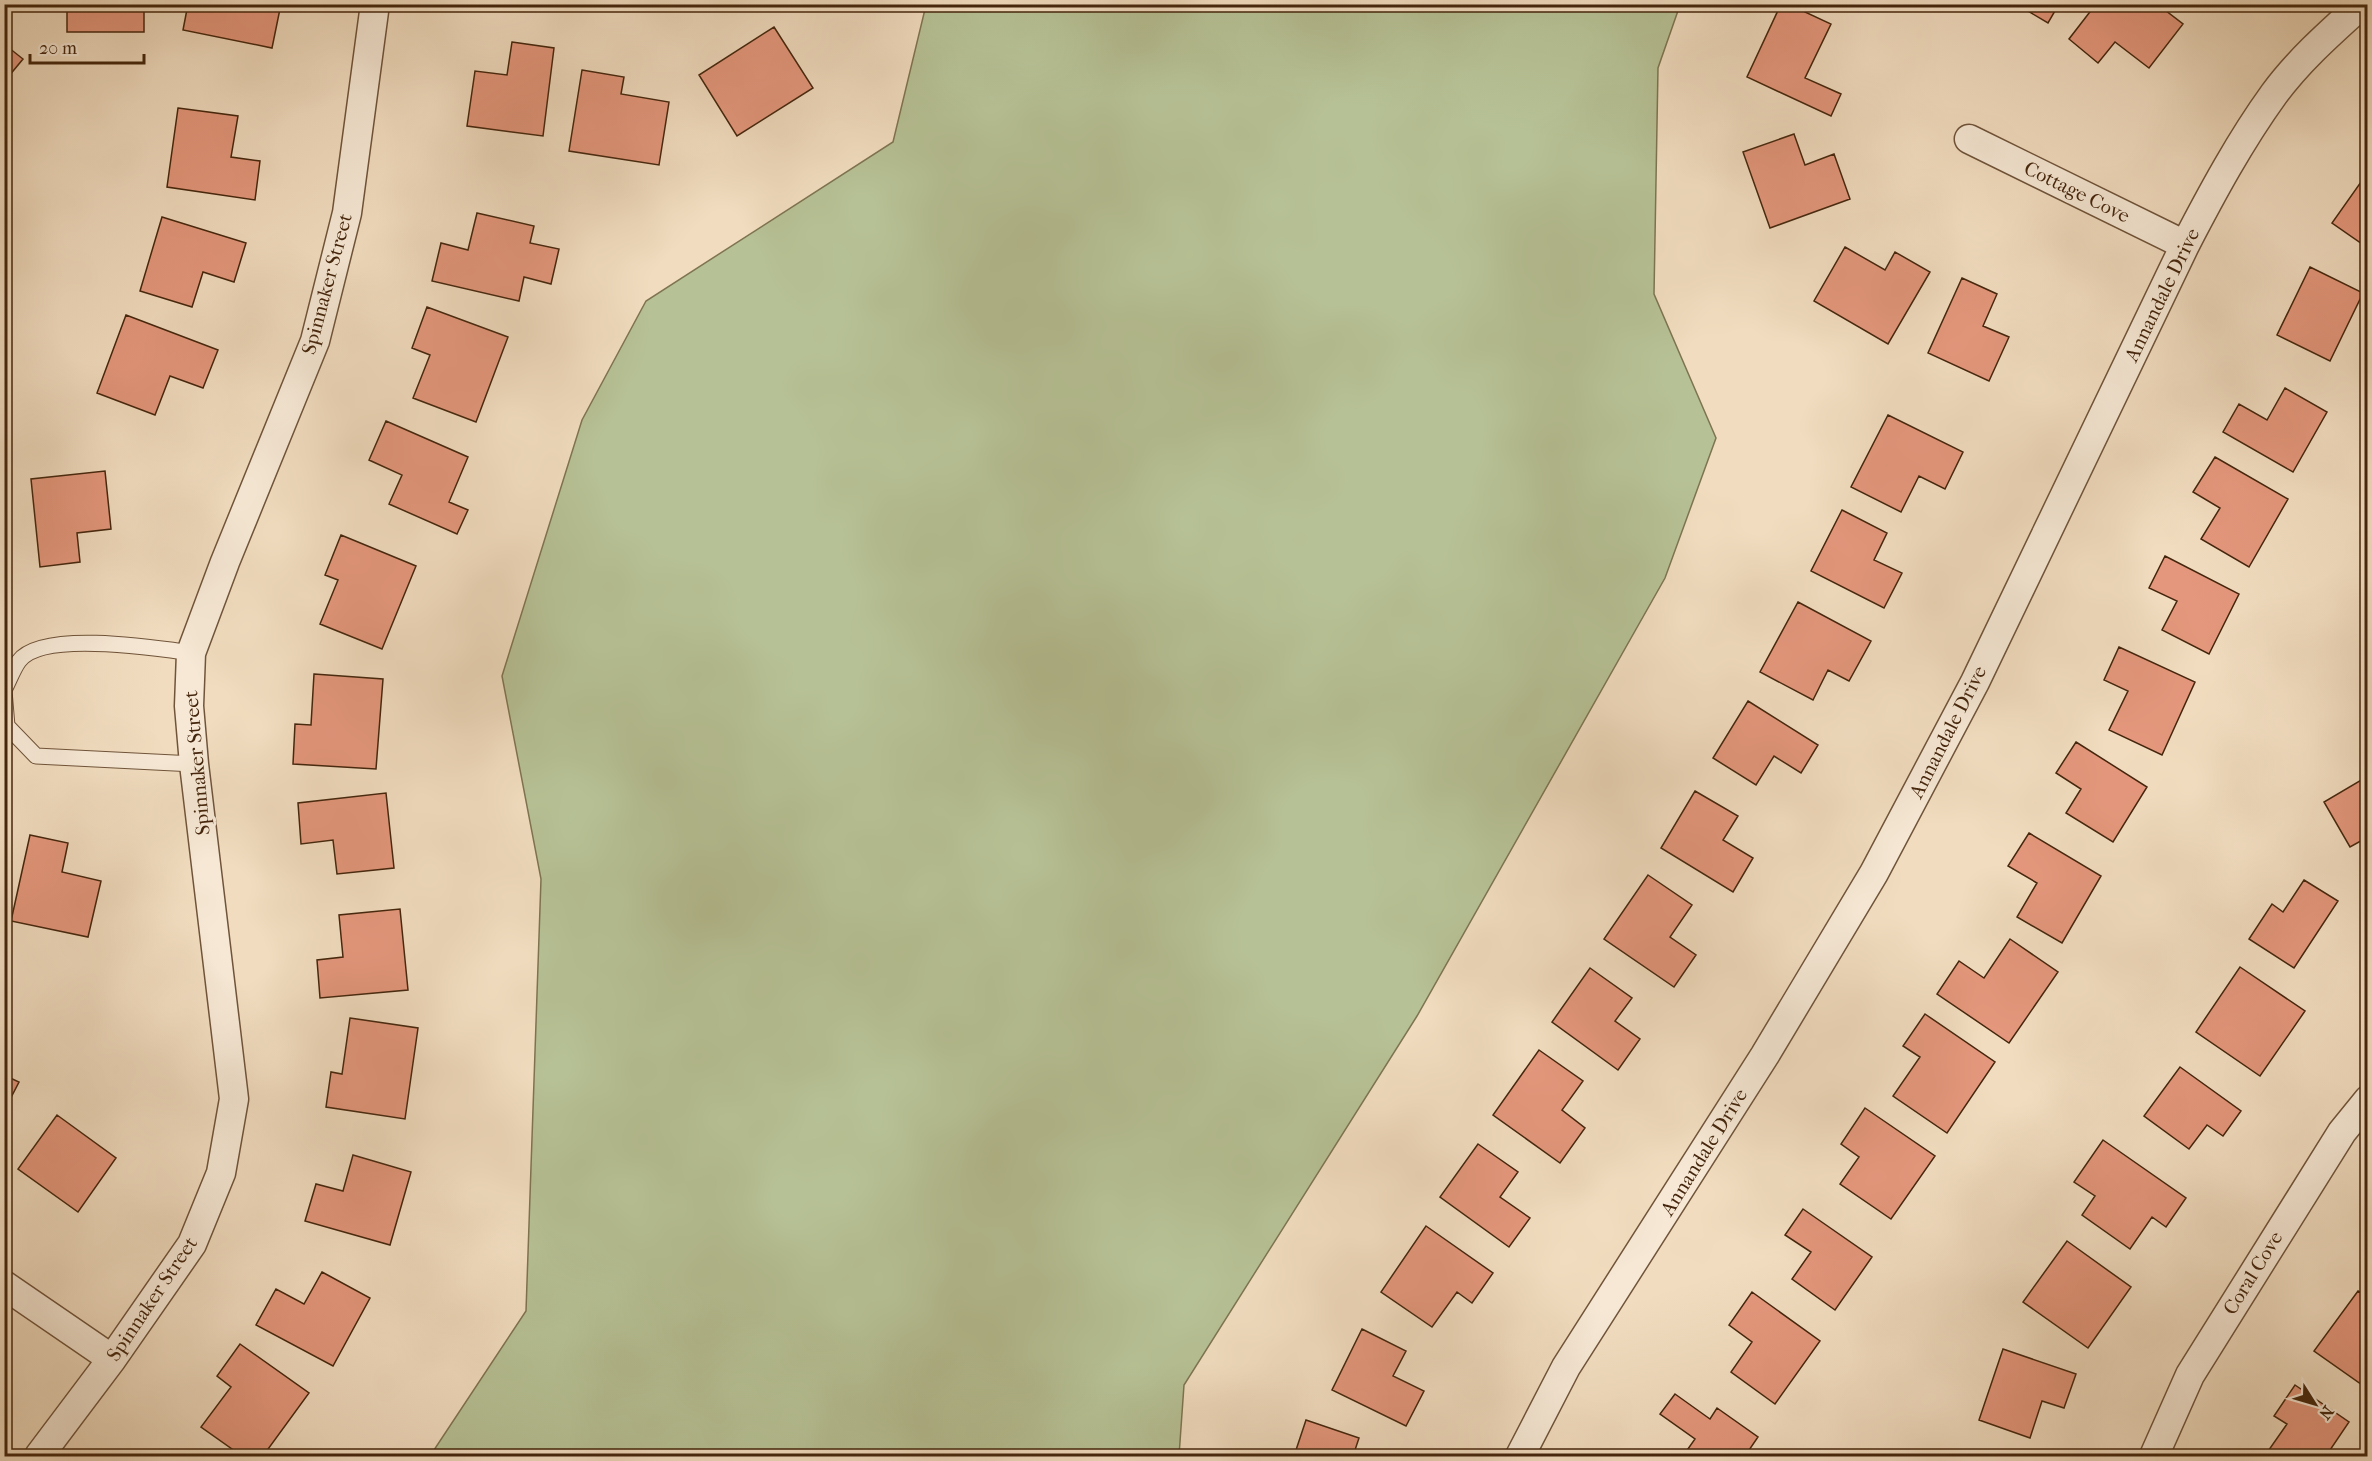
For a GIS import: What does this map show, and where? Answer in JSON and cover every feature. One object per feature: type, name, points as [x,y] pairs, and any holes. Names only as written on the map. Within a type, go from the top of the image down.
[{"type":"street","name":"Spinnaker Street","points":[[39,1456],[112,1359],[192,1244],[221,1173],[234,1099],[194,764],[189,706],[191,652],[315,341],[346,213],[375,4]]},
{"type":"street","name":"Annandale Drive","points":[[1520,1456],[1566,1367],[1765,1055],[1874,873],[1980,671],[2185,246],[2236,153],[2275,92],[2320,41],[2362,4]]},
{"type":"street","name":"Cottage Cove","points":[[1969,139],[2185,246]]},
{"type":"street","name":"Coral Cove","points":[[2154,1456],[2190,1375],[2342,1132],[2367,1100]]},
{"type":"street","points":[[4,1285],[112,1359]]},
{"type":"lane","points":[[191,652],[124,644],[44,646],[20,659],[4,690],[7,726],[36,756],[194,764]]},
{"type":"green space","points":[[926,5],[1680,5],[1658,68],[1654,294],[1716,438],[1665,578],[1417,1016],[1184,1385],[1179,1456],[430,1456],[526,1311],[541,879],[502,676],[582,420],[646,301],[893,142]]},
{"type":"building","points":[[67,4],[144,4],[144,32],[67,32]]},
{"type":"building","points":[[188,4],[281,4],[272,48],[183,30]]},
{"type":"building","points":[[1781,4],[1788,4],[1831,24],[1805,78],[1841,94],[1831,116],[1747,77]]},
{"type":"building","points":[[1914,4],[1932,4],[1917,11]]},
{"type":"building","points":[[2016,4],[2059,4],[2048,23]]},
{"type":"building","points":[[2096,4],[2157,4],[2183,24],[2149,68],[2115,42],[2098,63],[2069,39]]},
{"type":"building","points":[[774,27],[813,88],[737,136],[699,75]]},
{"type":"building","points":[[512,42],[554,48],[543,136],[467,126],[475,71],[507,75]]},
{"type":"building","points":[[4,44],[23,59],[4,82]]},
{"type":"building","points":[[582,70],[624,77],[621,94],[669,102],[659,165],[569,151]]},
{"type":"building","points":[[178,108],[238,116],[231,157],[260,161],[255,200],[167,187]]},
{"type":"building","points":[[1794,134],[1805,165],[1834,154],[1850,199],[1770,228],[1743,152]]},
{"type":"building","points":[[2368,172],[2368,248],[2332,223]]},
{"type":"building","points":[[477,213],[534,226],[530,243],[559,249],[551,284],[524,277],[519,301],[432,281],[441,243],[468,250]]},
{"type":"building","points":[[162,217],[246,243],[234,282],[203,272],[192,307],[140,291]]},
{"type":"building","points":[[1845,247],[1885,270],[1895,252],[1930,272],[1888,344],[1814,301]]},
{"type":"building","points":[[2310,267],[2363,293],[2330,361],[2277,335]]},
{"type":"building","points":[[1962,278],[1997,294],[1983,326],[2009,337],[1989,381],[1928,353]]},
{"type":"building","points":[[427,307],[508,337],[476,422],[413,398],[430,355],[412,348]]},
{"type":"building","points":[[126,315],[218,350],[203,388],[170,376],[155,415],[97,393]]},
{"type":"building","points":[[2285,388],[2327,412],[2293,472],[2223,432],[2239,404],[2267,420]]},
{"type":"building","points":[[1888,415],[1963,452],[1945,489],[1919,476],[1901,512],[1851,487]]},
{"type":"building","points":[[386,421],[468,457],[449,502],[468,510],[457,534],[389,504],[402,475],[369,460]]},
{"type":"building","points":[[2215,457],[2288,499],[2249,567],[2201,539],[2220,508],[2193,492]]},
{"type":"building","points":[[105,471],[111,529],[77,533],[80,562],[40,567],[31,479]]},
{"type":"building","points":[[1842,510],[1887,533],[1874,560],[1902,573],[1884,608],[1811,571]]},
{"type":"building","points":[[341,535],[416,566],[382,649],[320,624],[338,580],[325,575]]},
{"type":"building","points":[[2165,556],[2239,594],[2209,654],[2162,630],[2177,601],[2149,588]]},
{"type":"building","points":[[1798,602],[1871,641],[1849,681],[1828,670],[1813,700],[1760,672]]},
{"type":"building","points":[[2119,647],[2195,682],[2162,755],[2109,730],[2128,691],[2104,680]]},
{"type":"building","points":[[314,674],[383,679],[376,769],[293,764],[295,724],[311,725]]},
{"type":"building","points":[[1748,701],[1818,745],[1801,773],[1774,756],[1756,785],[1713,758]]},
{"type":"building","points":[[2076,742],[2147,787],[2113,842],[2066,813],[2081,789],[2056,773]]},
{"type":"building","points":[[2368,776],[2368,837],[2350,847],[2324,802]]},
{"type":"building","points":[[1695,791],[1738,816],[1723,840],[1753,858],[1733,892],[1661,848]]},
{"type":"building","points":[[386,793],[394,868],[337,874],[333,840],[301,844],[298,803]]},
{"type":"building","points":[[2029,833],[2101,876],[2062,943],[2017,917],[2037,883],[2008,866]]},
{"type":"building","points":[[30,835],[68,843],[62,872],[101,881],[88,937],[11,921]]},
{"type":"building","points":[[1648,875],[1692,905],[1670,937],[1696,955],[1674,987],[1604,939]]},
{"type":"building","points":[[2304,880],[2338,901],[2294,968],[2249,939],[2272,904],[2283,912]]},
{"type":"building","points":[[400,909],[408,990],[320,998],[317,960],[343,957],[339,915]]},
{"type":"building","points":[[2010,939],[2058,972],[2009,1043],[1937,994],[1959,961],[1984,978]]},
{"type":"building","points":[[2240,967],[2305,1011],[2260,1076],[2196,1032]]},
{"type":"building","points":[[1590,968],[1632,998],[1615,1021],[1640,1039],[1618,1070],[1552,1022]]},
{"type":"building","points":[[1925,1014],[1995,1062],[1947,1133],[1893,1096],[1920,1057],[1903,1046]]},
{"type":"building","points":[[350,1018],[418,1028],[405,1119],[326,1107],[331,1072],[342,1074]]},
{"type":"building","points":[[1539,1050],[1583,1081],[1562,1110],[1585,1128],[1560,1163],[1493,1115]]},
{"type":"building","points":[[2180,1067],[2241,1111],[2223,1136],[2207,1125],[2189,1149],[2144,1116]]},
{"type":"building","points":[[4,1075],[19,1082],[4,1111]]},
{"type":"building","points":[[1865,1108],[1935,1156],[1891,1219],[1840,1184],[1859,1157],[1841,1144]]},
{"type":"building","points":[[57,1115],[116,1158],[78,1212],[18,1169]]},
{"type":"building","points":[[2103,1140],[2186,1198],[2166,1227],[2152,1217],[2130,1249],[2082,1215],[2095,1196],[2074,1182]]},
{"type":"building","points":[[1478,1144],[1518,1172],[1500,1197],[1530,1218],[1509,1247],[1440,1197]]},
{"type":"building","points":[[353,1155],[411,1172],[390,1245],[305,1221],[316,1184],[343,1191]]},
{"type":"building","points":[[1803,1209],[1872,1257],[1835,1310],[1792,1279],[1811,1252],[1785,1235]]},
{"type":"building","points":[[1426,1226],[1493,1273],[1472,1303],[1457,1292],[1432,1327],[1381,1292]]},
{"type":"building","points":[[2067,1241],[2131,1287],[2088,1348],[2023,1302]]},
{"type":"building","points":[[322,1272],[370,1298],[333,1366],[256,1325],[276,1289],[304,1304]]},
{"type":"building","points":[[2358,1291],[2368,1297],[2368,1389],[2314,1351]]},
{"type":"building","points":[[1752,1292],[1820,1341],[1775,1404],[1731,1372],[1752,1342],[1729,1325]]},
{"type":"building","points":[[1362,1329],[1406,1351],[1393,1376],[1424,1391],[1406,1426],[1332,1390]]},
{"type":"building","points":[[240,1344],[309,1393],[263,1456],[242,1456],[201,1427],[231,1387],[217,1376]]},
{"type":"building","points":[[2003,1349],[2076,1374],[2064,1408],[2042,1401],[2030,1438],[1979,1420]]},
{"type":"building","points":[[2295,1385],[2349,1422],[2326,1456],[2269,1456],[2266,1454],[2287,1424],[2274,1416]]},
{"type":"building","points":[[1675,1394],[1710,1419],[1717,1408],[1758,1437],[1745,1456],[1683,1456],[1695,1439],[1660,1414]]},
{"type":"building","points":[[1306,1420],[1359,1438],[1353,1456],[1294,1456]]}]
